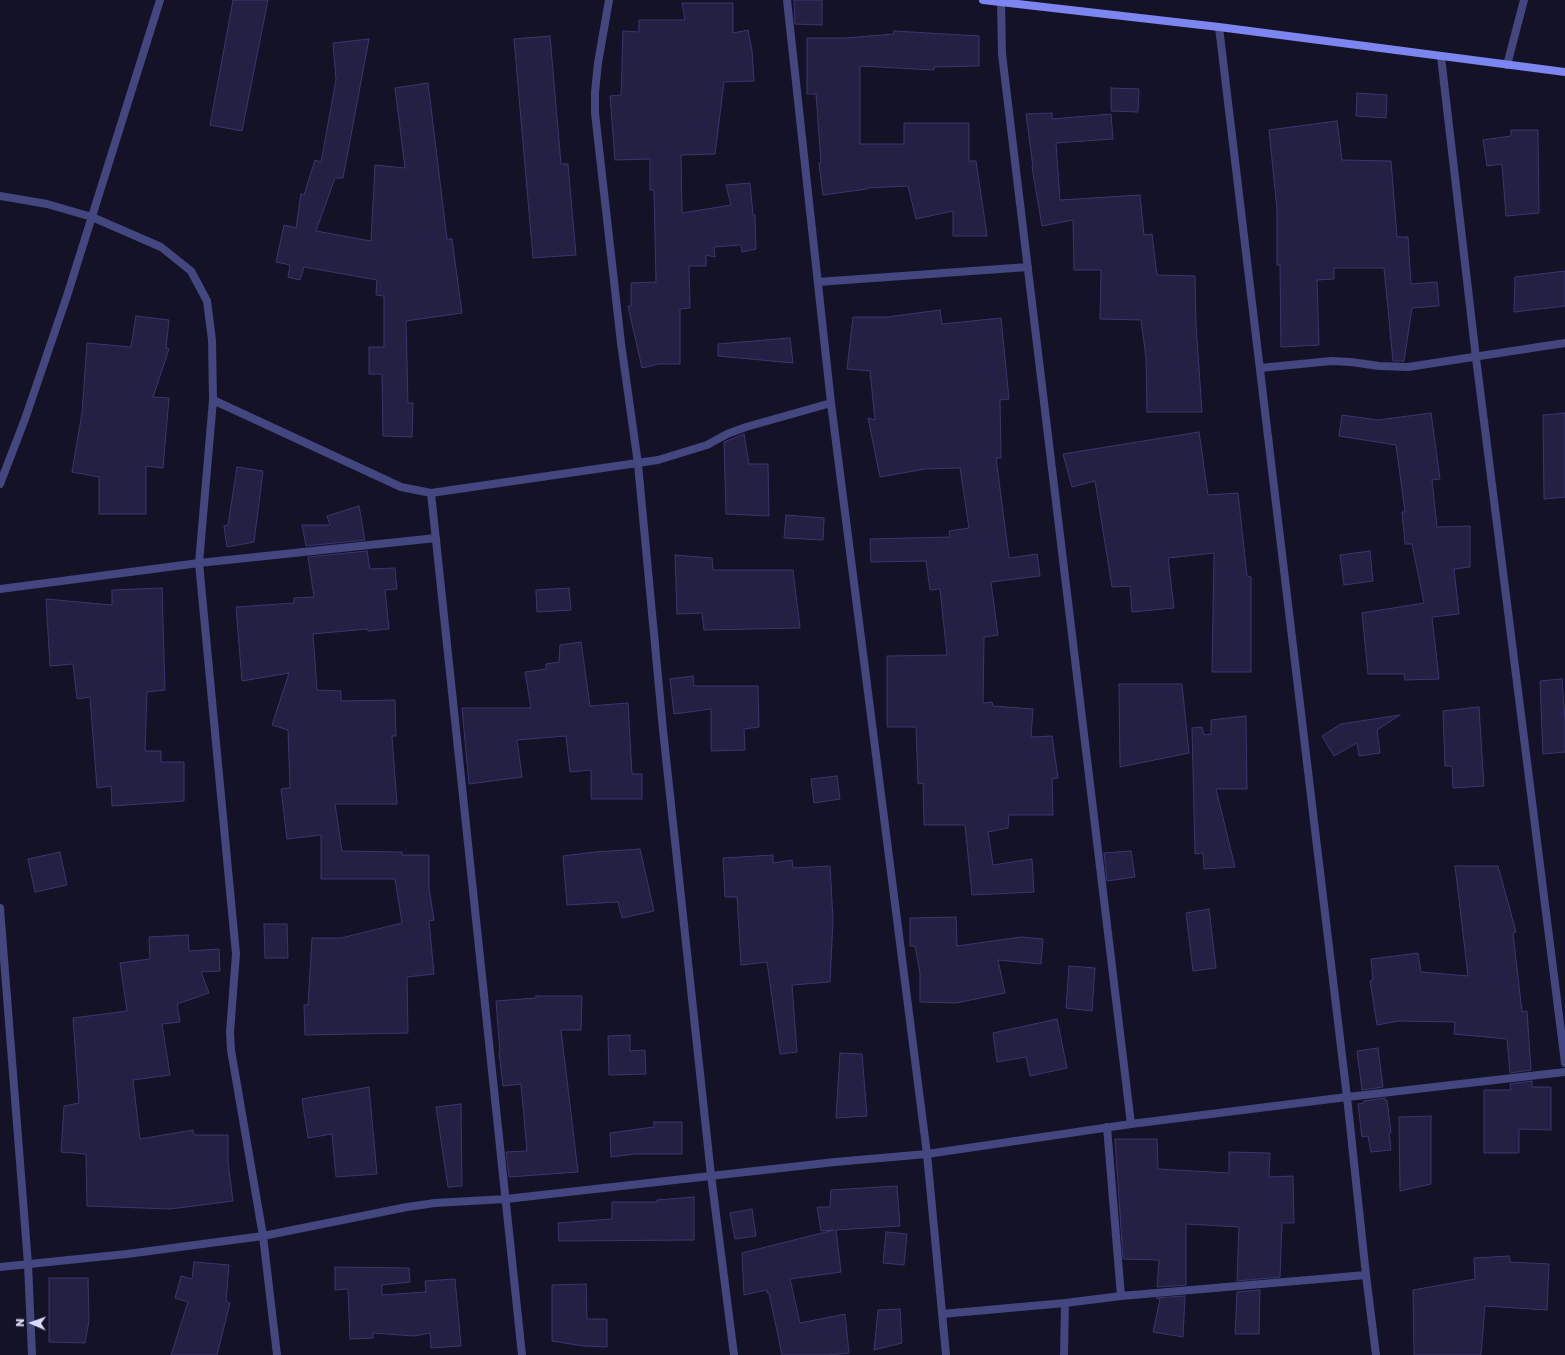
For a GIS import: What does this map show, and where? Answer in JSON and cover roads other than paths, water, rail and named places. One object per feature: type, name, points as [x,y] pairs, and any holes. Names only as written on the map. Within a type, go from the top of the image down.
[{"type":"street","points":[[0,484],[2,475],[25,419],[67,296],[160,0]]},
{"type":"street","points":[[609,0],[598,63],[595,92],[595,113],[620,343],[638,464],[663,730],[711,1175],[734,1355]]},
{"type":"street","points":[[787,0],[831,403],[927,1154],[946,1355]]},
{"type":"street","points":[[983,0],[1001,1],[1565,72]]},
{"type":"street","points":[[1507,65],[1524,0]]},
{"type":"street","points":[[1001,1],[1002,54],[1131,1124]]},
{"type":"street","points":[[1219,28],[1347,1097],[1376,1355]]},
{"type":"street","points":[[1441,57],[1476,358],[1565,1063]]},
{"type":"street","points":[[0,196],[47,204],[92,217],[161,247],[191,271],[207,301],[212,340],[213,400],[199,563],[236,954],[230,1032],[231,1050],[263,1236],[277,1355]]},
{"type":"street","points":[[818,282],[1028,267]]},
{"type":"street","points":[[1260,368],[1331,361],[1379,366],[1408,367],[1476,358],[1565,343]]},
{"type":"street","points":[[213,400],[401,487],[430,493],[638,464],[681,454],[707,445],[746,426],[831,403]]},
{"type":"street","points":[[430,493],[522,1355]]},
{"type":"street","points":[[0,589],[199,563],[436,538]]},
{"type":"street","points":[[0,908],[28,1264],[32,1355]]},
{"type":"street","points":[[0,1267],[127,1254],[263,1236],[408,1207],[463,1201],[506,1199],[711,1175],[927,1154],[1107,1127],[1565,1072]]},
{"type":"street","points":[[1107,1127],[1121,1296]]},
{"type":"street","points":[[942,1314],[1065,1303],[1121,1296],[1366,1275]]},
{"type":"street","points":[[1064,1355],[1065,1303]]}]
